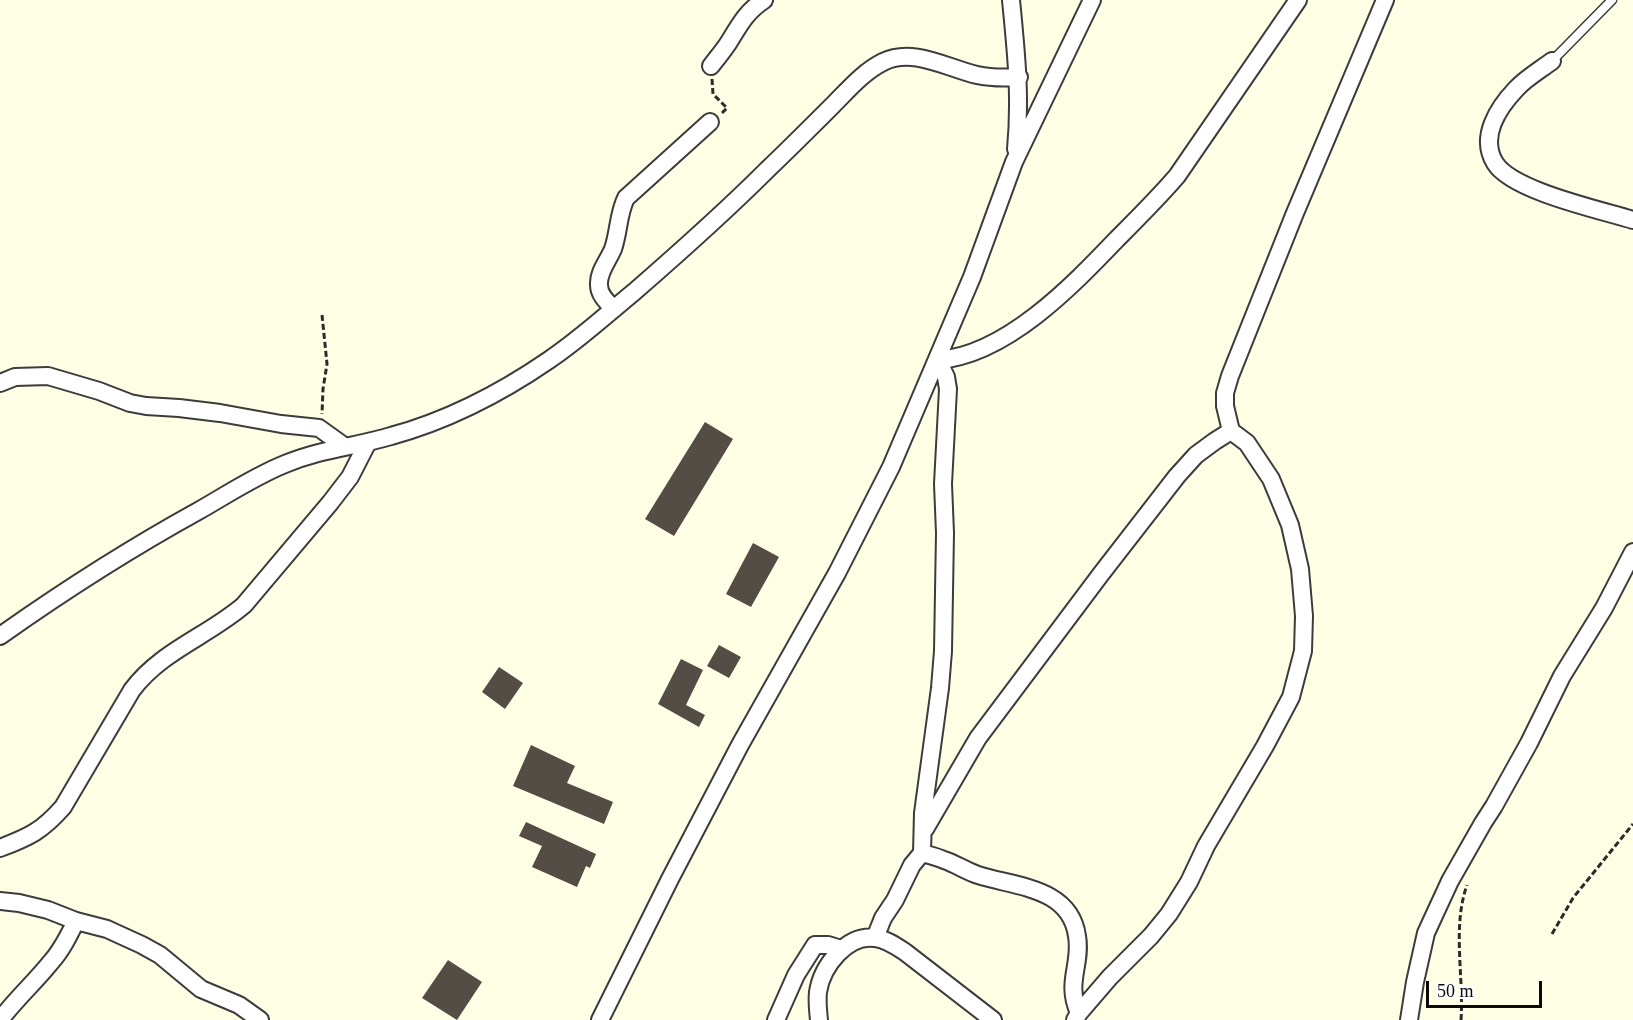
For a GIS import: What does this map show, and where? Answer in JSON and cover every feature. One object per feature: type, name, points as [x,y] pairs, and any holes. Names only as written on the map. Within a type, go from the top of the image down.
[{"type":"street","points":[[711,66],[743,18],[764,0]]},
{"type":"street","points":[[1011,0],[1019,77],[1019,119],[1014,162]]},
{"type":"street","points":[[600,1020],[729,765],[837,573],[891,467],[972,277],[1014,162],[1092,0]]},
{"type":"street","points":[[938,360],[976,351],[1011,333],[1092,265],[1177,176],[1298,0]]},
{"type":"street","points":[[1077,1016],[1169,914],[1291,697],[1303,651],[1304,616],[1300,569],[1290,525],[1271,479],[1246,443],[1231,431],[1225,406],[1225,393],[1295,213],[1385,0]]},
{"type":"street","points":[[0,636],[150,537],[254,478],[311,453],[368,442],[427,423],[471,405],[514,383],[571,344],[689,244],[861,77],[880,64],[897,57],[910,57],[976,75],[999,78],[1019,77]]},
{"type":"street","points":[[1552,61],[1517,87],[1494,118],[1490,134],[1490,150],[1495,163],[1506,174],[1527,186],[1571,202],[1633,219]]},
{"type":"street","points":[[614,309],[604,299],[599,287],[600,276],[613,249],[622,206],[626,198],[710,122]]},
{"type":"street","points":[[875,938],[882,918],[922,853],[923,813],[940,688],[943,651],[944,484],[948,389],[946,377],[938,360]]},
{"type":"street","points":[[0,383],[15,377],[48,376],[130,403],[220,413],[319,428],[344,446]]},
{"type":"street","points":[[923,832],[978,738],[1101,574],[1196,455],[1231,431]]},
{"type":"street","points":[[0,848],[37,832],[57,814],[142,676],[244,605],[350,477],[368,442]]},
{"type":"street","points":[[1409,1020],[1426,933],[1450,881],[1500,796],[1562,676],[1604,608],[1633,552]]},
{"type":"street","points":[[922,853],[976,874],[1028,887],[1056,900],[1067,910],[1078,936],[1078,954],[1072,988],[1077,1016]]},
{"type":"street","points":[[0,901],[48,910],[76,921],[107,928],[160,955],[201,989],[238,1005],[260,1020]]},
{"type":"street","points":[[0,1020],[51,962],[64,945],[76,921]]},
{"type":"street","points":[[819,1020],[819,989],[827,968],[841,949],[848,944],[859,939],[875,938],[905,952],[993,1020]]},
{"type":"street","points":[[776,1020],[796,975],[815,945],[828,945],[841,949]]},
{"type":"lane","points":[[1552,61],[1612,0]]},
{"type":"path","points":[[710,122],[727,108],[713,94],[711,66]]},
{"type":"path","points":[[319,428],[323,411],[323,389],[327,364],[322,315]]},
{"type":"path","points":[[1552,934],[1573,898],[1633,824]]},
{"type":"path","points":[[1461,1020],[1460,924],[1470,879]]},
{"type":"building","points":[[705,422],[733,439],[674,536],[645,519]]},
{"type":"building","points":[[753,543],[779,557],[751,607],[726,594]]},
{"type":"building","points":[[719,645],[741,657],[729,678],[707,666]]},
{"type":"building","points":[[681,659],[703,670],[686,705],[705,715],[699,727],[658,704]]},
{"type":"building","points":[[499,667],[523,683],[505,709],[482,692]]},
{"type":"building","points":[[531,745],[575,766],[567,783],[613,802],[604,824],[513,786]]},
{"type":"building","points":[[526,822],[596,854],[590,868],[586,866],[577,887],[532,867],[542,846],[519,836]]},
{"type":"building","points":[[448,960],[482,982],[457,1020],[422,998]]}]
